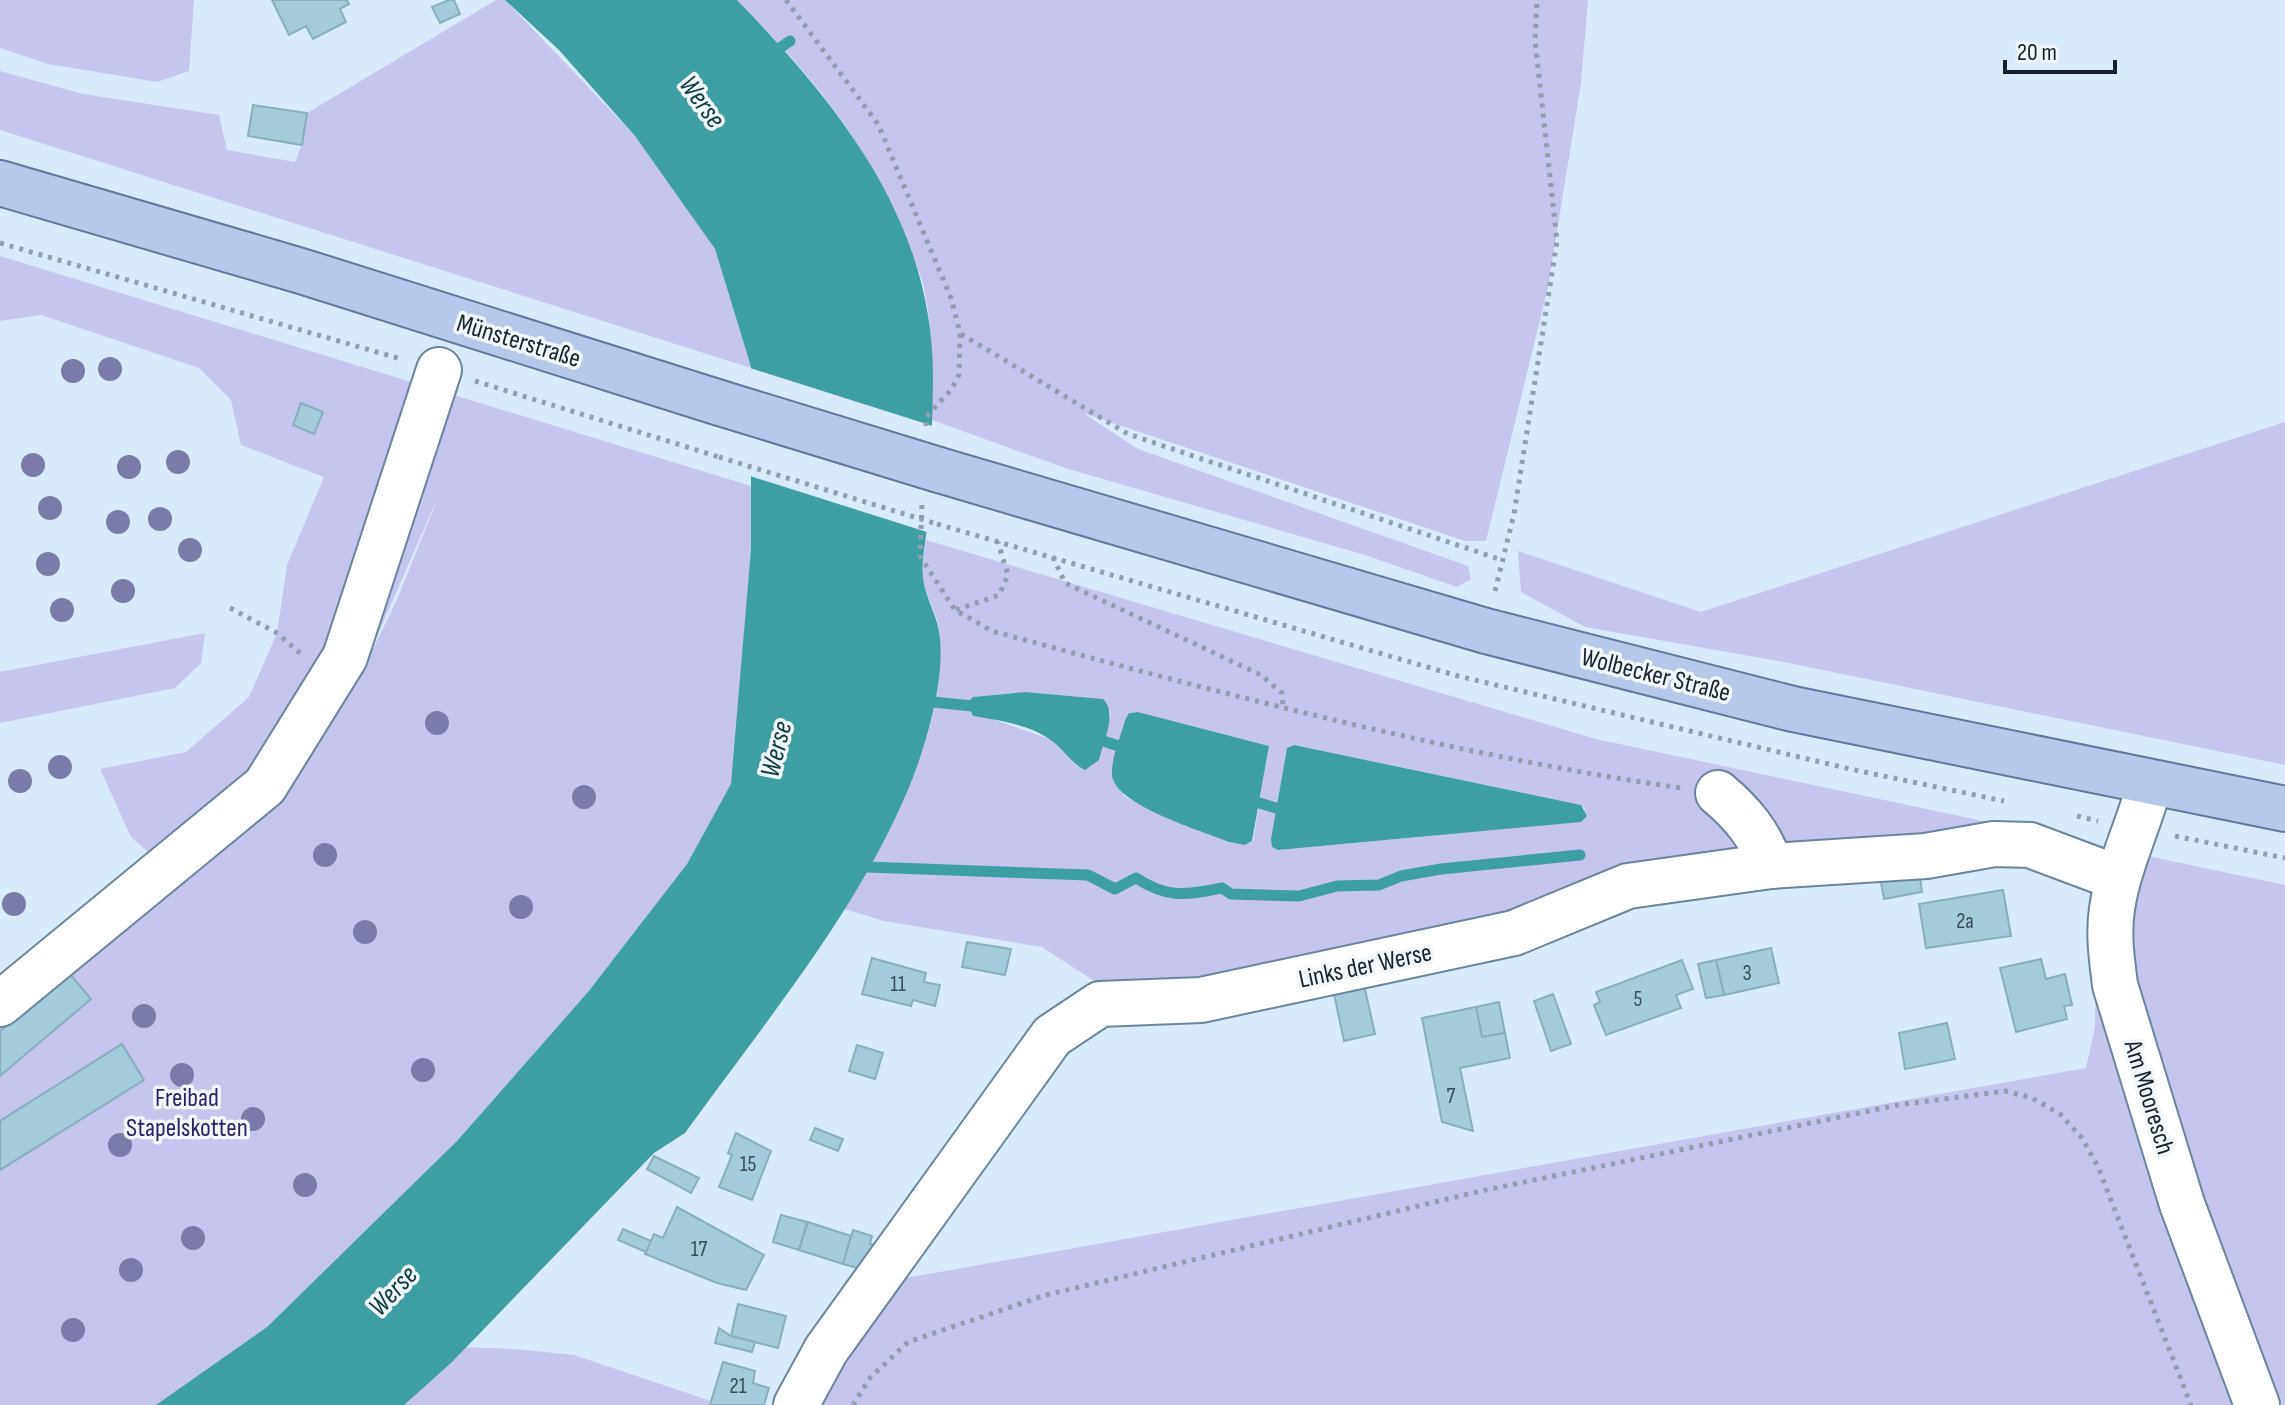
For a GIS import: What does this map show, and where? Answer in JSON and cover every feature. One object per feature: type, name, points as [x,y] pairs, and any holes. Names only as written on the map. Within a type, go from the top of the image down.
[{"type":"main road","name":"Münsterstraße","points":[[0,183],[301,271],[1036,501]]},
{"type":"main road","name":"Wolbecker Straße","points":[[1036,501],[1486,631],[1793,709],[2285,809]]},
{"type":"street","points":[[0,1004],[265,786],[345,657],[439,370]]},
{"type":"street","name":"Am Mooresch","points":[[2150,783],[2138,829],[2118,878],[2111,924],[2115,985],[2182,1204],[2257,1405]]},
{"type":"street","points":[[1718,793],[1738,810],[1763,841],[1771,866]]},
{"type":"street","name":"Links der Werse","points":[[796,1405],[826,1350],[1052,1036],[1100,1004],[1201,1000],[1514,933],[1628,886],[1771,866],[1926,856],[1994,844],[2030,845],[2118,878]]},
{"type":"path","points":[[786,0],[878,124],[951,298],[960,333],[961,367],[951,390]]},
{"type":"path","points":[[1486,631],[1514,514],[1557,241],[1535,40],[1537,0]]},
{"type":"path","points":[[0,243],[439,370],[1053,557],[1065,583],[1261,675],[1282,693],[1283,706]]},
{"type":"path","points":[[960,333],[1128,434],[1502,560]]},
{"type":"path","points":[[955,610],[999,595],[1008,575],[998,542]]},
{"type":"path","points":[[937,584],[955,610],[992,631],[1335,722],[1458,749],[1718,793]]},
{"type":"path","points":[[230,608],[277,633],[331,680]]},
{"type":"path","points":[[2138,829],[2285,858]]},
{"type":"path","points":[[853,1405],[870,1378],[908,1342],[1046,1295],[1495,1188],[1898,1105],[2005,1091],[2032,1098],[2060,1114],[2082,1138],[2103,1180],[2191,1405]]},
{"type":"green space","points":[[0,0],[194,0],[189,71],[157,82],[48,64],[0,48]]},
{"type":"green space","points":[[496,0],[505,0],[635,136],[715,249],[751,368],[0,130],[0,71],[83,94],[219,115],[227,150],[295,162],[302,145],[307,113]]},
{"type":"green space","points":[[737,0],[1588,0],[1581,83],[1548,287],[1486,541],[1465,541],[1083,413],[1138,449],[1468,566],[1471,579],[1457,587],[1365,555],[1065,468],[932,420],[931,340],[925,293],[919,271],[889,201],[834,109]]},
{"type":"green space","name":"Freibad Stapelskotten","points":[[0,256],[751,486],[751,549],[732,784],[687,864],[588,992],[457,1141],[267,1327],[156,1405],[0,1405],[0,1025],[154,857],[131,837],[100,769],[186,752],[249,697],[277,633],[287,565],[324,477],[241,445],[231,400],[199,368],[41,315],[0,321]],"holes":[[[436,503],[396,602],[360,675]]]},
{"type":"green space","points":[[2285,422],[2285,765],[1784,662],[1585,627],[1521,592],[1518,551],[1701,612]]},
{"type":"green space","points":[[926,540],[1596,739],[2285,885],[2285,1405],[794,1405],[861,1286],[2086,1068],[2095,1027],[2098,871],[1764,840],[1628,875],[1507,924],[1193,991],[1105,988],[1042,947],[884,921],[845,909],[912,778],[934,708],[940,672],[940,635],[923,577]],"holes":[[[1025,692],[1103,699],[1111,713],[1099,760],[1077,766],[1050,739],[992,719],[973,697]],[[1138,712],[1269,746],[1253,841],[1245,845],[1229,842],[1125,797],[1112,773],[1129,713]],[[1294,745],[1581,805],[1586,810],[1420,837],[1278,850],[1272,847],[1271,839],[1287,748]]]},
{"type":"green space","points":[[205,633],[201,663],[175,688],[0,723],[0,672]]},
{"type":"green space","points":[[315,1342],[515,1349],[574,1355],[723,1405],[268,1405]]},
{"type":"water","name":"Werse","points":[[505,0],[737,0],[812,82],[874,171],[899,219],[917,269],[929,322],[933,379],[923,571],[941,649],[933,713],[907,792],[861,883],[805,968],[685,1133],[654,1153],[451,1363],[404,1405],[156,1405],[267,1327],[457,1141],[588,992],[687,864],[731,784],[751,549],[751,367],[715,249],[635,136],[559,50]]},
{"type":"water","points":[[1025,692],[1103,699],[1109,720],[1099,760],[1085,770],[1044,735],[1014,724],[973,716],[967,703],[973,697]]},
{"type":"water","points":[[1138,712],[1269,746],[1252,841],[1245,845],[1229,842],[1181,824],[1127,797],[1117,786],[1112,775],[1113,761],[1125,720],[1129,713]]},
{"type":"water","points":[[1294,745],[1581,805],[1587,816],[1581,822],[1278,850],[1272,847],[1271,839],[1287,748]]},
{"type":"pier","points":[[747,367],[936,427],[930,533],[747,475]]},
{"type":"building","points":[[272,0],[347,0],[349,4],[340,9],[346,22],[313,39],[306,26],[289,35]]},
{"type":"building","points":[[454,0],[460,14],[440,23],[432,7]]},
{"type":"building","points":[[253,105],[307,113],[302,145],[248,136]]},
{"type":"building","points":[[301,403],[323,412],[314,434],[293,425]]},
{"type":"building","points":[[1919,870],[1922,892],[1884,899],[1880,877]]},
{"type":"building","points":[[2003,890],[2011,936],[1926,948],[1919,904]]},
{"type":"building","points":[[967,942],[1011,949],[1005,975],[962,967]]},
{"type":"building","points":[[1771,948],[1779,983],[1724,995],[1716,960]]},
{"type":"building","points":[[872,958],[926,973],[924,982],[940,985],[935,1006],[913,1000],[911,1006],[862,994]]},
{"type":"building","points":[[2041,959],[2046,979],[2065,974],[2072,1005],[2064,1006],[2067,1019],[2016,1032],[2000,968]]},
{"type":"building","points":[[1682,960],[1693,989],[1676,995],[1681,1008],[1606,1035],[1594,1005],[1600,1002],[1596,992]]},
{"type":"building","points":[[1716,960],[1724,995],[1706,998],[1698,964]]},
{"type":"building","points":[[69,973],[91,999],[0,1076],[0,1031]]},
{"type":"building","points":[[1363,980],[1375,1034],[1344,1041],[1332,985]]},
{"type":"building","points":[[1553,994],[1571,1044],[1551,1051],[1534,1001]]},
{"type":"building","points":[[1499,1002],[1505,1033],[1482,1037],[1476,1007]]},
{"type":"building","points":[[1476,1007],[1482,1037],[1505,1033],[1510,1058],[1460,1068],[1473,1131],[1442,1122],[1422,1018]]},
{"type":"building","points":[[1947,1023],[1955,1059],[1905,1069],[1899,1033]]},
{"type":"building","points":[[122,1044],[144,1080],[0,1170],[0,1121]]},
{"type":"building","points":[[857,1045],[883,1053],[875,1079],[849,1071]]},
{"type":"building","points":[[815,1128],[843,1139],[838,1151],[810,1140]]},
{"type":"building","points":[[736,1133],[771,1151],[752,1200],[719,1187],[732,1155],[728,1153]]},
{"type":"building","points":[[654,1156],[699,1178],[691,1193],[647,1169]]},
{"type":"building","points":[[677,1207],[764,1255],[746,1290],[717,1283],[645,1254],[654,1234],[663,1238]]},
{"type":"building","points":[[781,1215],[807,1222],[799,1250],[773,1242]]},
{"type":"building","points":[[808,1222],[851,1236],[843,1264],[799,1250]]},
{"type":"building","points":[[623,1229],[651,1241],[646,1252],[618,1240]]},
{"type":"building","points":[[853,1230],[872,1236],[870,1244],[879,1246],[868,1271],[843,1264]]},
{"type":"building","points":[[738,1304],[786,1316],[778,1348],[731,1336]]},
{"type":"building","points":[[719,1328],[731,1336],[755,1342],[752,1352],[715,1343]]},
{"type":"building","points":[[723,1362],[755,1371],[753,1383],[769,1388],[764,1405],[710,1405]]},
{"type":"waterway","points":[[771,54],[790,41]]},
{"type":"waterway","points":[[933,702],[982,707]]},
{"type":"waterway","points":[[1091,737],[1131,750]]},
{"type":"waterway","points":[[1246,799],[1276,808]]},
{"type":"waterway","points":[[867,867],[1088,875],[1115,889],[1136,878],[1147,885],[1178,894],[1222,888],[1231,894],[1299,896],[1337,886],[1379,885],[1401,876],[1441,869],[1580,855]]}]
